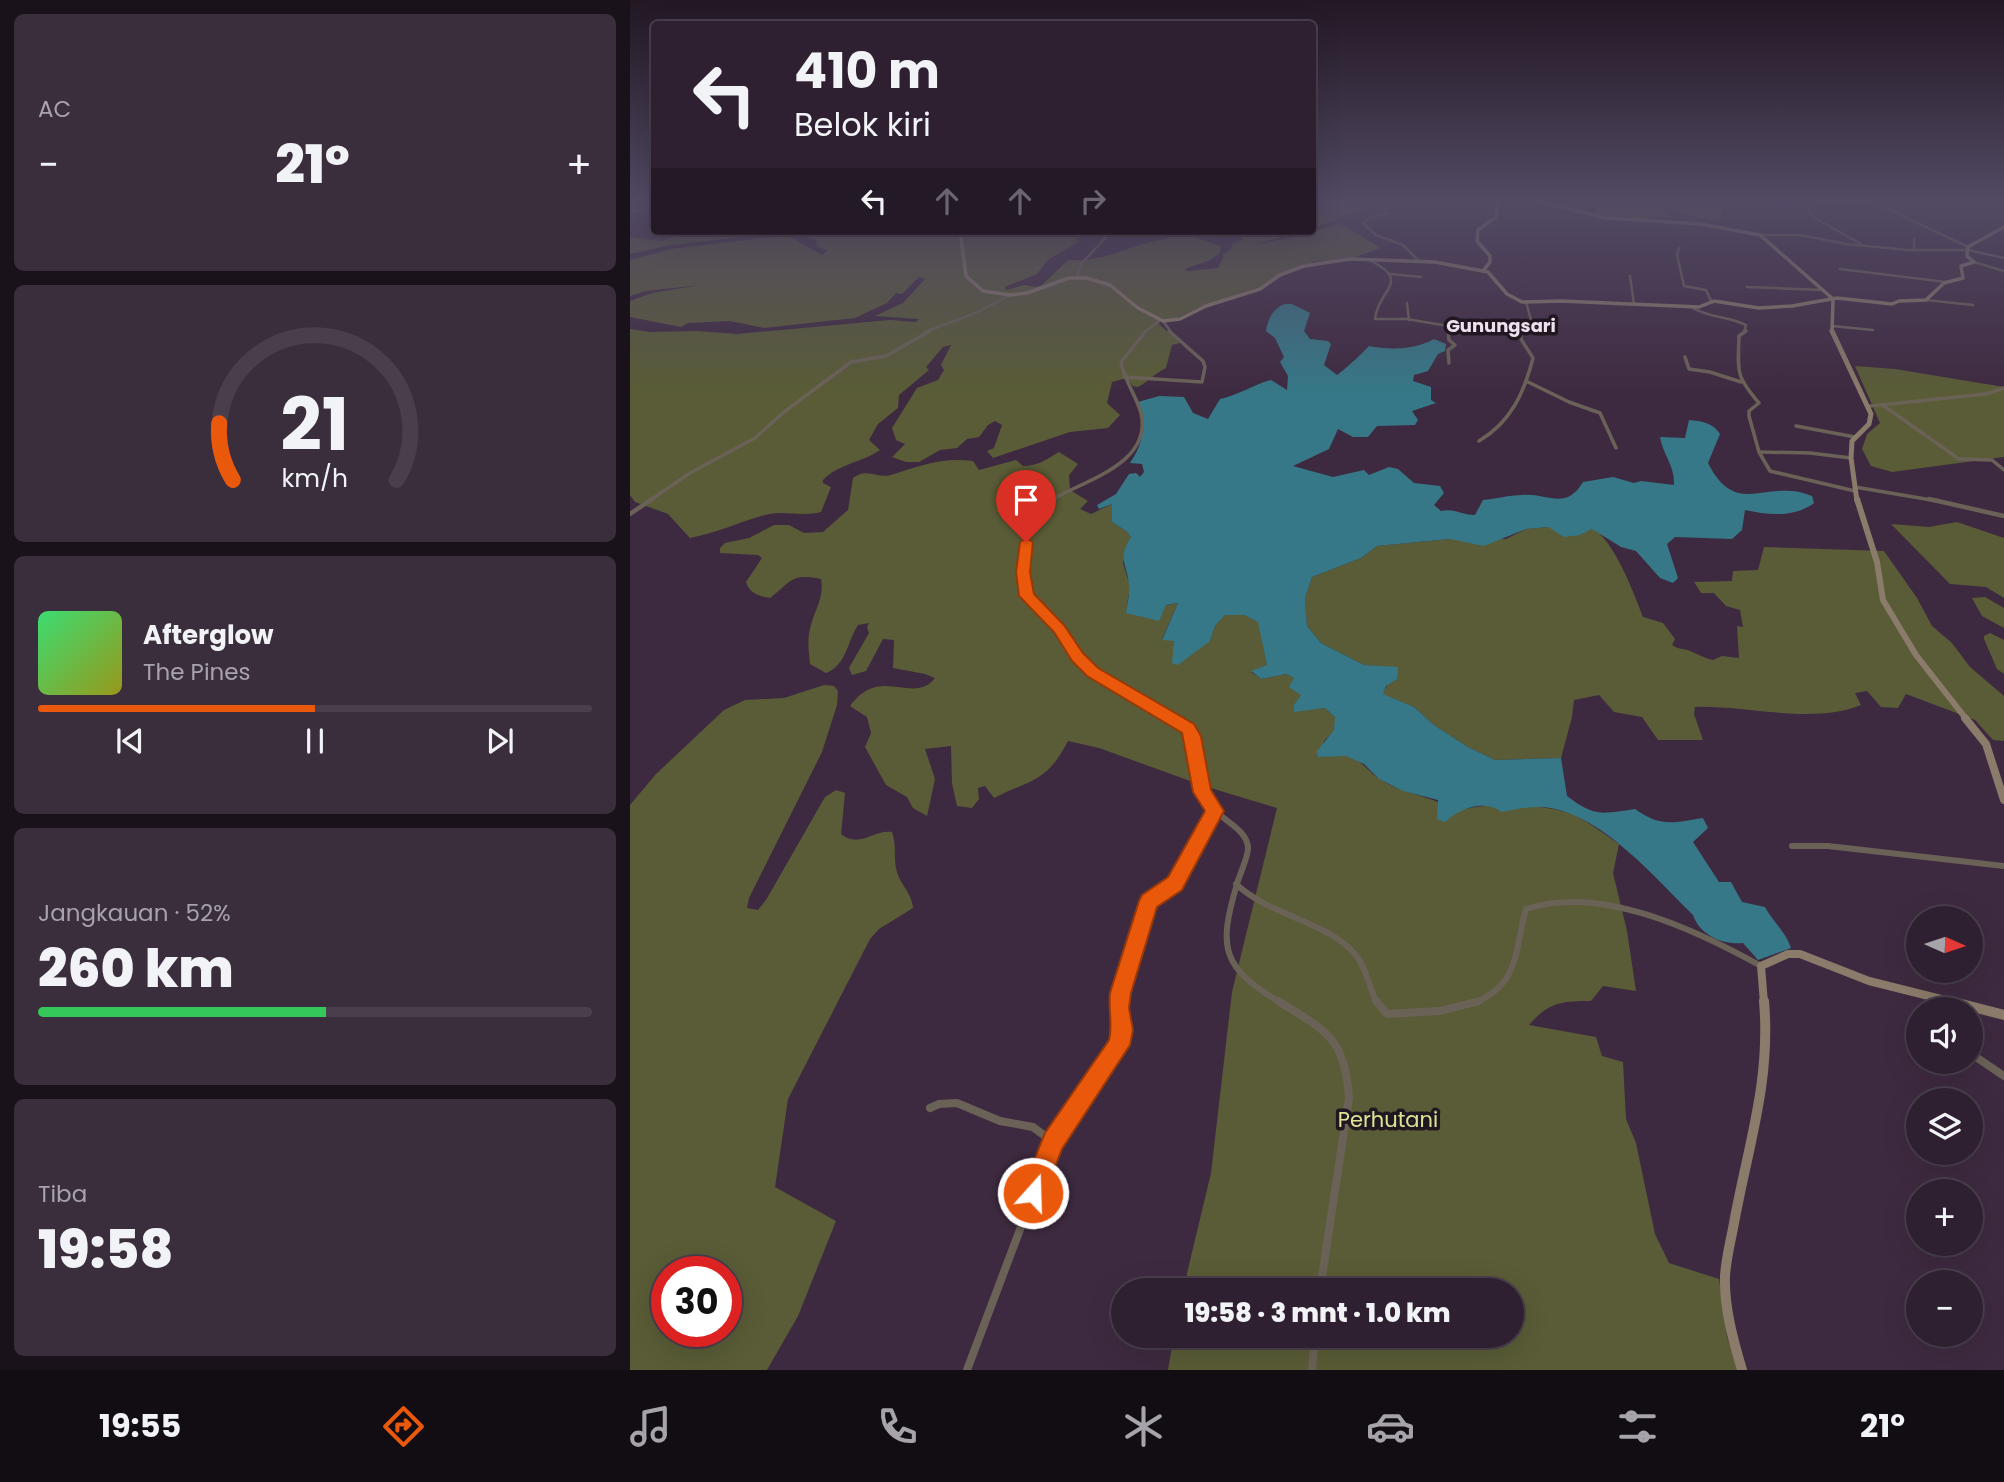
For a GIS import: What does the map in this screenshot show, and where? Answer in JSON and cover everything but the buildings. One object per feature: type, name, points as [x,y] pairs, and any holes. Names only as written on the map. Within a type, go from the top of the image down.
[{"type":"street","points":[[965,265],[966,276],[984,291],[1010,295],[1027,293],[1077,277],[1110,285],[1138,308],[1161,321],[1203,361],[1205,367],[1202,382],[1124,377]]},
{"type":"street","points":[[1077,277],[1080,265]]},
{"type":"street","points":[[1307,265],[1280,275],[1260,289],[1206,306],[1185,317],[1161,321],[1149,327],[1122,359],[1124,377],[1142,417],[1140,434],[1134,446],[1115,467],[1045,506],[1027,524],[1023,572],[1027,596],[1059,629],[1092,672],[1188,728],[1192,736],[1202,792],[1214,811],[1246,840],[1248,847],[1226,920],[1225,938],[1231,960],[1254,987],[1326,1031],[1336,1041],[1348,1079],[1349,1098],[1322,1278]]},
{"type":"street","points":[[1379,265],[1387,269],[1392,286],[1376,304],[1375,319],[1521,328],[1531,320],[1526,302]]},
{"type":"street","points":[[1453,265],[1490,272],[1507,294],[1526,302],[1691,307],[1704,307],[1712,303],[1759,307],[1821,301],[1892,304],[1899,301],[1926,300],[1973,305]]},
{"type":"street","points":[[1483,271],[1488,265]]},
{"type":"street","points":[[1679,265],[1684,286],[1706,290],[1712,303]]},
{"type":"street","points":[[1794,265],[1833,302],[1833,338],[1870,407],[1871,419],[1855,437],[1851,458],[1859,512],[1877,562],[1883,600],[1916,655],[1986,744],[2004,800]]},
{"type":"street","points":[[1840,269],[1946,282],[1963,279],[1961,266],[1964,265]]},
{"type":"street","points":[[1984,265],[2004,271]]},
{"type":"street","points":[[1390,274],[1421,277]]},
{"type":"street","points":[[1630,276],[1634,304]]},
{"type":"street","points":[[1926,300],[1946,282]]},
{"type":"street","points":[[1747,287],[1823,290]]},
{"type":"street","points":[[630,514],[680,479],[755,438],[851,362],[886,356],[918,335],[978,312],[1010,295]]},
{"type":"street","points":[[1407,303],[1409,320]]},
{"type":"street","points":[[1691,307],[1701,314],[1739,321],[1746,325],[1746,331],[1739,336],[1737,351],[1741,382]]},
{"type":"street","points":[[1444,325],[1455,345],[1448,350],[1449,363]]},
{"type":"street","points":[[1832,326],[1873,330]]},
{"type":"street","points":[[1479,441],[1497,432],[1507,421],[1526,381],[1532,356],[1521,339],[1521,328]]},
{"type":"street","points":[[1685,357],[1689,369],[1710,372],[1741,382],[1759,403],[1748,414],[1759,452],[1773,473],[1855,491],[1914,496],[2004,516]]},
{"type":"street","points":[[1526,381],[1569,402],[1600,412],[1616,448]]},
{"type":"street","points":[[1870,407],[1986,394],[2004,387]]},
{"type":"street","points":[[1884,406],[1959,459],[1992,460],[2004,470]]},
{"type":"street","points":[[1797,426],[1855,437]]},
{"type":"street","points":[[1759,452],[1810,453],[1851,458]]},
{"type":"street","points":[[967,1370],[1053,1142],[1119,1045],[1122,1030],[1120,993],[1149,901],[1175,883],[1214,811]]},
{"type":"street","points":[[1792,846],[1828,846],[2004,866]]},
{"type":"street","points":[[1236,884],[1256,902],[1312,926],[1351,950],[1367,973],[1378,1009],[1387,1014],[1460,1008],[1494,993],[1506,981],[1513,968],[1526,909],[1549,900],[1578,900],[1664,919],[1738,952],[1760,966]]},
{"type":"street","points":[[1760,966],[1788,954],[1800,954],[1869,981],[1936,997]]},
{"type":"street","points":[[1742,1370],[1731,1332],[1725,1276],[1742,1180],[1762,1096],[1767,1038],[1760,966]]},
{"type":"street","points":[[1983,1009],[2004,1015]]},
{"type":"street","points":[[1983,1062],[2004,1076]]},
{"type":"street","points":[[930,1108],[939,1104],[957,1103],[1000,1121],[1032,1127],[1053,1142]]},
{"type":"street","points":[[1312,1370],[1314,1348]]},
{"type":"green space","points":[[630,265],[1044,265],[1037,274],[1005,287],[1006,290],[1024,285],[1042,285],[1063,265],[1196,265],[1184,270],[1188,271],[1218,268],[1220,265],[1304,265],[1285,271],[1265,285],[1177,318],[1161,320],[1159,324],[1180,343],[1172,345],[1166,368],[1138,387],[1133,386],[1126,378],[1112,382],[1107,403],[1120,415],[1108,428],[1070,432],[993,458],[987,451],[994,448],[1002,425],[995,421],[988,425],[979,437],[967,439],[957,448],[940,450],[919,462],[906,462],[892,457],[905,444],[896,440],[892,428],[917,388],[938,380],[944,370],[941,365],[951,345],[943,347],[926,367],[929,370],[899,395],[898,408],[878,424],[869,440],[880,450],[836,470],[823,480],[823,483],[831,487],[821,512],[765,515],[690,538],[668,514],[635,502],[630,495],[630,329],[737,334],[890,320],[916,322],[919,319],[875,316],[903,303],[925,279],[919,277],[902,294],[896,293],[887,303],[855,318],[764,328],[730,321],[688,323],[681,327],[630,317],[630,301],[652,293],[700,285],[646,291],[630,296]]},
{"type":"green space","points":[[1855,366],[1895,369],[2004,387],[2004,457],[1892,472],[1871,466],[1862,449],[1867,434],[1880,423]]},
{"type":"green space","name":"Perhutani","points":[[1059,452],[1078,464],[1069,475],[1070,490],[1088,501],[1080,509],[1091,514],[1112,504],[1112,522],[1131,537],[1123,563],[1130,586],[1126,613],[1178,603],[1162,639],[1205,643],[1210,641],[1215,626],[1225,615],[1244,615],[1259,622],[1267,665],[1251,672],[1261,679],[1286,674],[1294,678],[1301,695],[1294,711],[1325,708],[1335,717],[1335,730],[1324,741],[1319,757],[1340,755],[1352,758],[1391,785],[1456,811],[1499,805],[1559,810],[1584,820],[1619,844],[1613,873],[1627,931],[1636,991],[1603,986],[1591,1001],[1557,1004],[1529,1025],[1596,1037],[1602,1056],[1623,1062],[1626,1119],[1636,1143],[1655,1234],[1669,1263],[1719,1279],[1727,1336],[1737,1370],[1168,1370],[1172,1348],[1524,1348],[1524,1278],[1186,1278],[1211,1173],[1232,992],[1277,808],[1204,786],[1099,748],[1068,741],[1053,765],[1037,778],[994,798],[985,786],[978,788],[979,799],[972,808],[957,806],[952,783],[951,746],[925,749],[935,779],[927,816],[913,808],[907,797],[886,785],[865,747],[871,733],[867,717],[850,706],[873,688],[917,688],[926,686],[935,678],[893,668],[894,640],[883,639],[866,671],[852,675],[849,668],[869,633],[869,623],[858,625],[842,659],[833,670],[826,673],[810,664],[809,633],[820,599],[821,579],[797,578],[770,598],[762,596],[752,592],[746,582],[762,558],[758,555],[720,553],[720,548],[725,543],[749,538],[774,525],[789,525],[804,533],[823,532],[848,510],[853,478],[863,473],[886,476],[951,460],[973,461],[979,470],[1016,460],[1023,466],[1042,462]]},
{"type":"green space","points":[[1957,522],[2004,538],[2004,598],[1986,587],[1950,584],[1891,524],[1929,527]]},
{"type":"green space","points":[[1548,527],[1580,535],[1592,528],[1600,534],[1622,568],[1643,617],[1663,623],[1675,639],[1672,645],[1674,647],[1713,660],[1722,656],[1739,658],[1737,626],[1743,627],[1740,610],[1726,606],[1714,593],[1701,593],[1694,582],[1732,581],[1733,571],[1758,570],[1764,547],[1884,551],[1917,598],[1932,626],[1952,643],[1970,667],[2004,696],[2004,741],[1993,740],[1975,720],[1906,694],[1898,708],[1881,707],[1867,691],[1855,693],[1861,705],[1822,713],[1695,707],[1694,714],[1703,740],[1658,740],[1642,717],[1614,712],[1599,695],[1574,700],[1561,758],[1495,760],[1468,747],[1434,725],[1414,707],[1382,694],[1398,668],[1364,665],[1321,643],[1307,626],[1305,598],[1312,577],[1361,558],[1377,546],[1450,539],[1506,539],[1526,529]]},
{"type":"green space","points":[[1985,597],[2004,608],[2004,628],[1982,616],[1972,598]]},
{"type":"green space","points":[[1990,633],[2004,640],[2004,674],[1997,669],[1984,639],[1984,636]]},
{"type":"green space","points":[[824,685],[834,686],[838,691],[837,705],[822,752],[749,898],[747,908],[758,910],[766,900],[825,797],[836,790],[845,793],[841,834],[854,840],[892,832],[897,872],[911,898],[913,908],[879,929],[870,939],[788,1099],[775,1187],[836,1221],[798,1316],[767,1370],[630,1370],[630,805],[656,774],[724,710],[745,700],[784,698]]},
{"type":"water","points":[[1285,304],[1292,304],[1310,313],[1304,331],[1310,339],[1328,341],[1331,344],[1324,365],[1337,375],[1369,346],[1402,348],[1434,339],[1446,344],[1445,351],[1438,354],[1428,371],[1414,375],[1413,381],[1431,387],[1431,400],[1436,403],[1412,411],[1418,420],[1415,425],[1377,426],[1368,437],[1353,437],[1338,429],[1329,449],[1293,466],[1333,477],[1364,470],[1369,475],[1389,467],[1398,469],[1414,483],[1440,486],[1444,493],[1434,505],[1441,511],[1475,515],[1483,500],[1522,495],[1563,498],[1577,491],[1583,482],[1613,477],[1634,483],[1641,481],[1674,485],[1673,472],[1660,437],[1685,438],[1689,420],[1707,423],[1720,434],[1708,463],[1719,480],[1730,490],[1754,494],[1796,491],[1812,496],[1814,503],[1789,513],[1772,514],[1745,510],[1742,530],[1732,539],[1675,537],[1667,544],[1678,578],[1673,583],[1660,578],[1636,551],[1621,547],[1592,529],[1580,535],[1564,537],[1548,527],[1526,529],[1484,546],[1450,539],[1377,546],[1361,558],[1312,577],[1305,598],[1307,626],[1321,643],[1364,665],[1398,667],[1397,679],[1386,686],[1383,694],[1414,707],[1434,725],[1468,747],[1495,760],[1561,758],[1567,796],[1592,811],[1606,813],[1635,809],[1652,819],[1667,822],[1703,818],[1708,828],[1693,842],[1719,882],[1731,882],[1742,902],[1765,907],[1791,948],[1758,960],[1743,943],[1727,942],[1706,933],[1693,915],[1628,851],[1610,836],[1571,814],[1545,807],[1502,812],[1488,806],[1480,806],[1465,809],[1445,822],[1437,819],[1438,800],[1403,791],[1379,779],[1364,764],[1346,756],[1318,757],[1317,751],[1334,730],[1335,717],[1325,708],[1294,712],[1294,705],[1301,695],[1289,687],[1294,678],[1286,674],[1261,679],[1251,671],[1267,665],[1258,622],[1244,615],[1225,615],[1215,626],[1210,641],[1178,665],[1172,663],[1174,641],[1162,640],[1178,603],[1166,605],[1159,621],[1126,613],[1129,588],[1124,551],[1131,537],[1112,522],[1112,504],[1099,509],[1097,505],[1116,494],[1129,474],[1136,473],[1140,477],[1144,472],[1142,464],[1130,463],[1142,433],[1138,402],[1159,396],[1184,397],[1193,413],[1208,419],[1220,399],[1264,382],[1271,380],[1287,390],[1288,376],[1280,362],[1284,357],[1275,338],[1266,331],[1272,314]]},
{"type":"district","name":"Gunungsari","points":[[1501,326]]},
{"type":"route","points":[[1026,542],[1023,572],[1027,596],[1059,629],[1092,672],[1188,728],[1192,736],[1202,792],[1214,811],[1180,877],[1149,901],[1120,993],[1122,1030],[1119,1045],[1053,1142],[1033,1193]]}]
